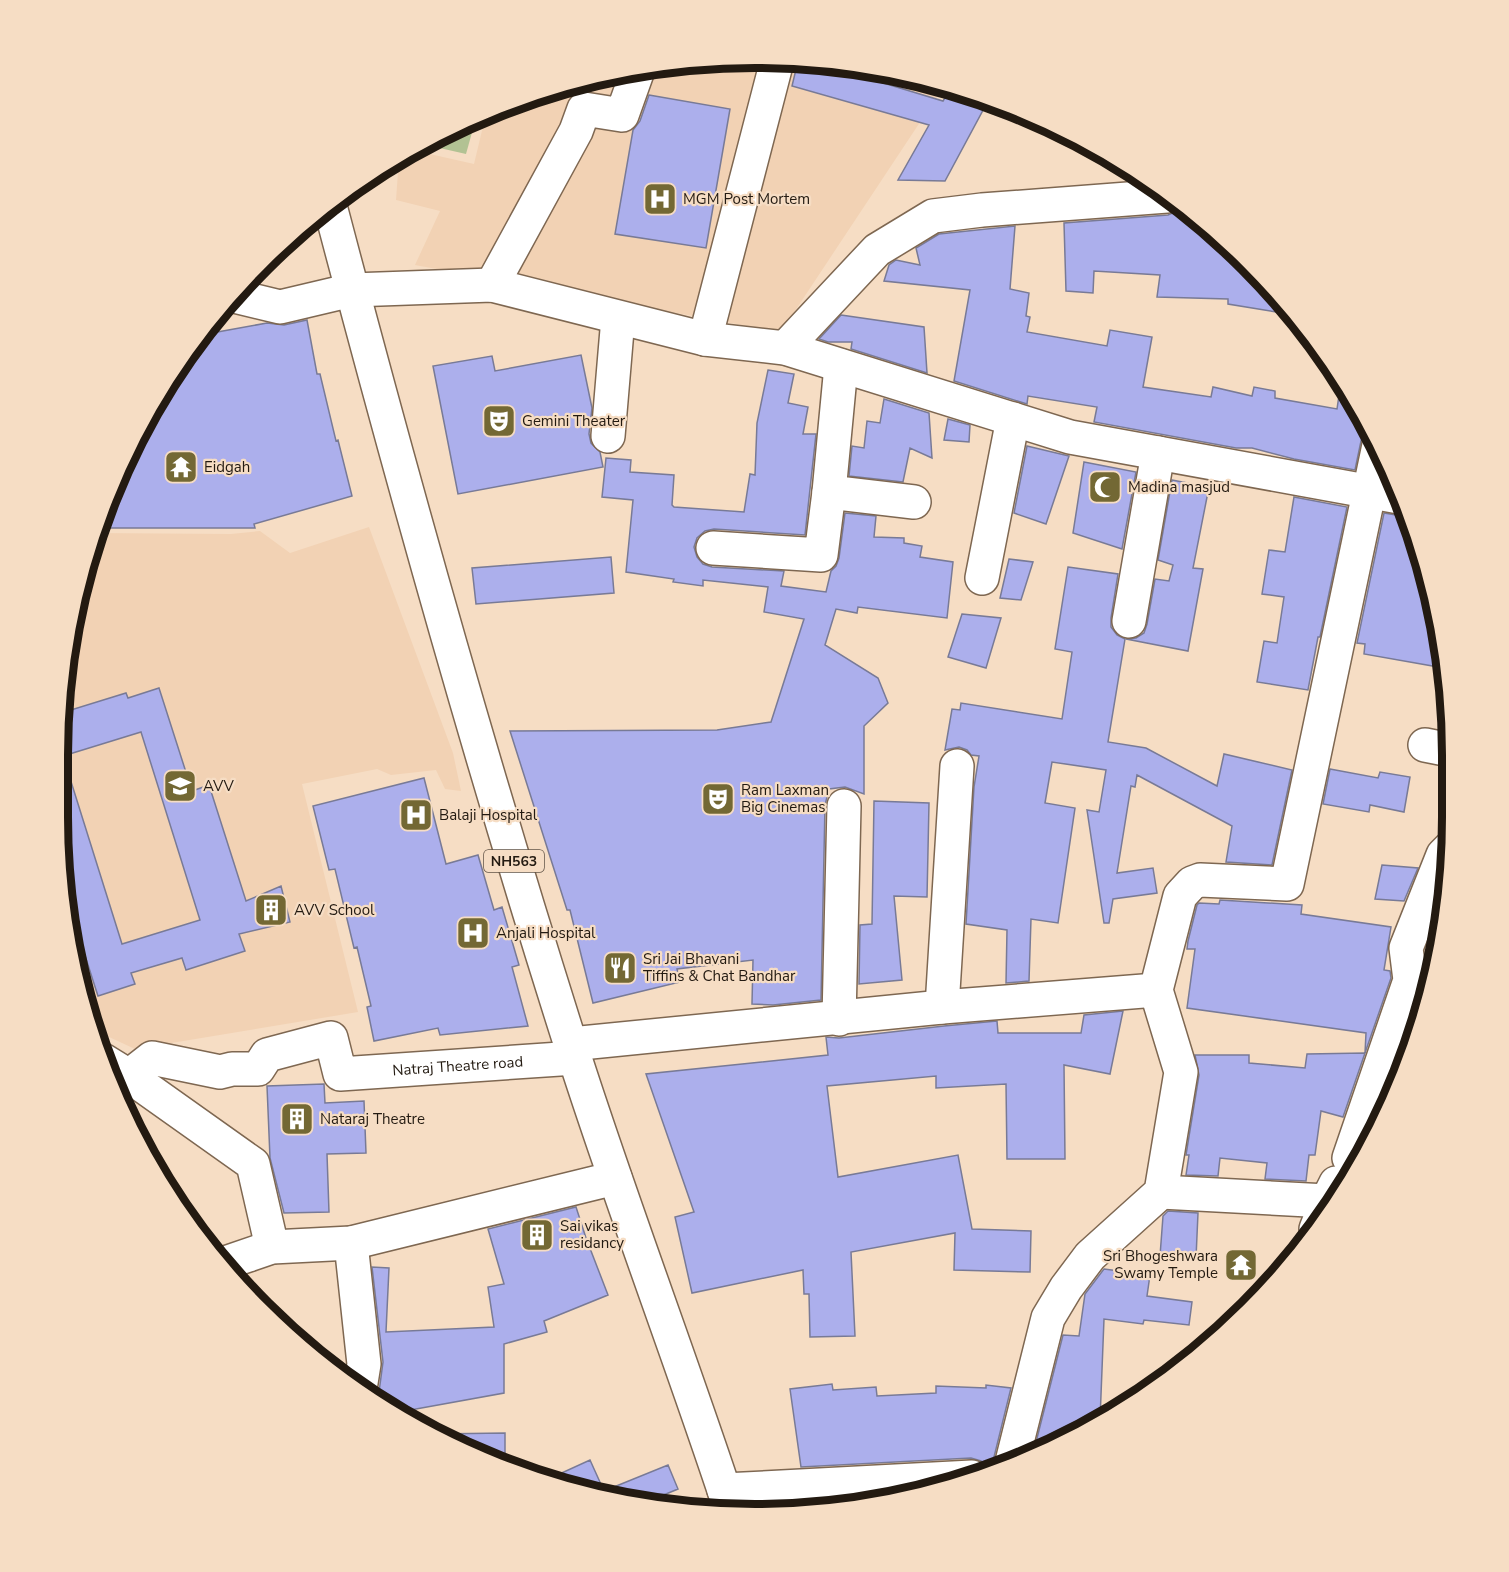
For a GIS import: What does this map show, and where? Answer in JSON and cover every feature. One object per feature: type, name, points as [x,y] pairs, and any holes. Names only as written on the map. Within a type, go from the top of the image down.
[{"type":"main road","points":[[705,339],[775,68]]},
{"type":"main road","points":[[492,285],[576,131],[584,109],[622,115],[635,78]]},
{"type":"main road","points":[[785,348],[877,250],[933,216],[1156,197]]},
{"type":"main road","name":"NH563","points":[[332,213],[477,741],[573,1051],[727,1501]]},
{"type":"main road","points":[[242,298],[280,307],[352,290],[492,285],[705,339],[785,348],[1070,437],[1384,494]]},
{"type":"main road","points":[[608,436],[618,318]]},
{"type":"main road","points":[[713,548],[821,555],[841,366]]},
{"type":"main road","points":[[982,578],[1013,419]]},
{"type":"main road","points":[[1129,621],[1158,453]]},
{"type":"main road","points":[[1014,1453],[1048,1318],[1066,1288],[1090,1256],[1161,1192],[1181,1072],[1156,990],[1180,896],[1192,883],[1200,880],[1287,884],[1384,494],[1382,477]]},
{"type":"main road","points":[[829,492],[914,502]]},
{"type":"main road","points":[[942,1007],[957,766]]},
{"type":"main road","points":[[839,1018],[844,806]]},
{"type":"main road","points":[[1363,1136],[1420,984],[1406,948],[1440,863]]},
{"type":"main road","name":"Natraj Theatre road","points":[[116,1068],[152,1058],[220,1072],[232,1069],[258,1069],[267,1055],[331,1038],[340,1074],[573,1051],[942,1007],[1156,990]]},
{"type":"main road","points":[[116,1068],[253,1164],[272,1247]]},
{"type":"main road","points":[[230,1261],[272,1247],[351,1243],[615,1178]]},
{"type":"main road","points":[[1161,1192],[1315,1214]]},
{"type":"main road","points":[[351,1243],[364,1364],[361,1381]]},
{"type":"main road","points":[[727,1501],[932,1481]]},
{"type":"shaded area","points":[[710,69],[799,69],[844,73],[939,93],[781,332],[415,265],[440,211],[396,200],[398,168],[424,153],[474,164],[484,124],[534,104],[577,91],[665,73]]},
{"type":"shaded area","name":"AVV","points":[[369,527],[453,753],[461,791],[445,789],[436,770],[391,775],[377,769],[302,784],[358,1012],[135,1049],[103,1034],[81,952],[73,907],[69,862],[68,754],[73,665],[91,577],[104,534],[231,534],[260,531],[290,553]]},
{"type":"green space","points":[[473,128],[466,154],[435,147]]},
{"type":"building","points":[[796,69],[844,73],[870,78],[943,101],[946,95],[984,108],[945,181],[898,180],[929,125],[792,86]]},
{"type":"building","points":[[649,95],[730,109],[706,248],[615,234],[633,130],[640,121]]},
{"type":"building","points":[[1176,211],[1207,238],[1240,269],[1280,313],[1228,304],[1228,299],[1157,297],[1160,275],[1094,271],[1093,293],[1066,291],[1064,223],[1168,215]]},
{"type":"building","points":[[1015,226],[1010,289],[1029,293],[1026,316],[1030,317],[1027,332],[1107,346],[1110,330],[1152,337],[1143,387],[1211,397],[1213,387],[1252,396],[1254,387],[1275,391],[1275,398],[1337,409],[1339,395],[1363,437],[1355,470],[1294,459],[1252,448],[1236,448],[1094,422],[1097,407],[1028,396],[1027,404],[954,381],[970,290],[884,281],[889,265],[896,260],[920,265],[916,248],[939,234]]},
{"type":"building","points":[[841,315],[924,327],[927,373],[851,349],[852,342],[828,342],[819,339]]},
{"type":"building","points":[[307,320],[317,374],[320,374],[352,496],[254,524],[255,528],[106,528],[138,451],[183,373],[211,333],[267,323],[284,325]]},
{"type":"building","points":[[581,355],[592,408],[589,434],[591,443],[600,452],[603,467],[458,494],[433,366],[492,356],[495,371]]},
{"type":"building","points":[[768,370],[794,374],[788,403],[808,407],[803,434],[816,434],[805,535],[714,529],[705,531],[697,538],[694,547],[697,557],[703,564],[712,567],[784,571],[781,586],[826,592],[831,571],[839,558],[845,513],[876,516],[874,537],[904,538],[904,543],[922,546],[920,557],[953,562],[947,618],[858,607],[857,613],[836,609],[825,645],[878,678],[888,703],[864,726],[864,794],[845,787],[829,789],[825,805],[821,1000],[773,1005],[752,1004],[753,960],[677,969],[680,982],[593,1003],[570,910],[567,910],[510,731],[717,730],[771,722],[804,619],[764,612],[768,587],[703,580],[703,586],[626,572],[633,500],[602,497],[606,458],[631,460],[630,472],[674,475],[672,505],[674,507],[744,512],[750,474],[755,475],[757,423]]},
{"type":"building","points":[[884,399],[929,413],[932,458],[910,448],[903,482],[849,476],[852,446],[864,448],[867,421],[880,423]]},
{"type":"building","points":[[948,419],[970,425],[969,442],[944,440]]},
{"type":"building","points":[[1027,446],[1069,456],[1046,524],[1014,513]]},
{"type":"building","points":[[1084,462],[1136,472],[1122,549],[1073,533]]},
{"type":"building","points":[[1172,480],[1209,487],[1193,568],[1203,569],[1188,651],[1126,639],[1136,638],[1144,633],[1155,579],[1169,581],[1173,565],[1158,560]]},
{"type":"building","points":[[1294,497],[1347,507],[1308,690],[1257,682],[1264,641],[1277,643],[1284,597],[1262,594],[1269,550],[1285,552]]},
{"type":"building","points":[[1384,513],[1398,515],[1418,577],[1436,667],[1364,654],[1365,644],[1357,643]]},
{"type":"building","points":[[611,557],[614,593],[476,604],[472,568]]},
{"type":"building","points":[[1009,559],[1033,562],[1021,600],[1000,598]]},
{"type":"building","points":[[1068,567],[1118,574],[1111,627],[1117,635],[1125,639],[1108,742],[1146,748],[1217,786],[1224,754],[1292,770],[1272,865],[1226,862],[1232,826],[1137,775],[1135,787],[1131,786],[1117,873],[1153,868],[1157,893],[1113,899],[1109,923],[1104,923],[1087,810],[1099,812],[1106,770],[1052,762],[1045,803],[1075,808],[1058,923],[1031,919],[1029,981],[1006,983],[1007,930],[966,924],[974,787],[979,756],[971,755],[967,750],[959,747],[945,750],[952,709],[960,710],[961,703],[1062,719],[1072,652],[1055,649]]},
{"type":"building","points":[[962,614],[1001,618],[986,668],[948,657]]},
{"type":"building","points":[[159,688],[192,791],[209,785],[246,901],[281,886],[290,922],[239,934],[245,951],[186,970],[182,958],[131,973],[135,984],[98,996],[77,932],[73,907],[69,862],[68,772],[122,944],[200,920],[141,732],[68,754],[69,711],[126,693],[128,698]]},
{"type":"building","points":[[1330,769],[1378,778],[1380,772],[1410,777],[1404,812],[1370,805],[1369,812],[1323,804]]},
{"type":"building","points":[[424,778],[446,864],[478,855],[494,910],[502,907],[519,965],[512,967],[528,1026],[440,1035],[438,1028],[374,1041],[367,1007],[371,1006],[357,947],[354,948],[335,869],[329,870],[313,806]]},
{"type":"building","points":[[874,801],[929,803],[927,897],[894,896],[902,980],[859,984],[860,925],[872,924]]},
{"type":"building","points":[[1382,865],[1418,868],[1404,901],[1375,899]]},
{"type":"building","points":[[1220,900],[1302,905],[1301,914],[1391,927],[1384,970],[1390,971],[1391,978],[1365,1053],[1366,1033],[1187,1008],[1195,949],[1187,949],[1197,905],[1199,903],[1219,904]]},
{"type":"building","points":[[1123,1011],[1110,1074],[1064,1065],[1065,1159],[1007,1159],[1006,1084],[936,1088],[936,1076],[827,1086],[838,1177],[958,1155],[972,1229],[1031,1231],[1030,1272],[954,1270],[955,1233],[851,1252],[855,1336],[810,1337],[809,1294],[804,1294],[803,1270],[692,1293],[675,1217],[694,1212],[646,1074],[828,1055],[826,1037],[839,1038],[997,1021],[998,1033],[1081,1033],[1084,1015]]},
{"type":"building","points":[[1365,1053],[1343,1117],[1321,1111],[1315,1155],[1309,1155],[1306,1181],[1265,1179],[1267,1163],[1220,1158],[1218,1176],[1186,1175],[1189,1155],[1186,1155],[1199,1075],[1195,1055],[1249,1055],[1249,1063],[1305,1068],[1307,1054]]},
{"type":"building","points":[[324,1084],[325,1103],[364,1101],[366,1153],[327,1154],[329,1212],[284,1213],[270,1158],[267,1086]]},
{"type":"building","points":[[576,1207],[608,1295],[544,1321],[547,1332],[504,1344],[504,1393],[408,1410],[379,1392],[383,1362],[372,1267],[389,1268],[386,1332],[494,1327],[488,1287],[504,1284],[488,1229]]},
{"type":"building","points":[[1168,1211],[1198,1213],[1196,1258],[1160,1256],[1163,1216]]},
{"type":"building","points":[[1104,1269],[1150,1275],[1147,1296],[1192,1302],[1189,1325],[1144,1320],[1143,1324],[1104,1319],[1100,1411],[1036,1444],[1063,1335],[1079,1336],[1085,1294]]},
{"type":"building","points":[[832,1384],[833,1390],[876,1387],[877,1396],[936,1393],[936,1386],[986,1388],[986,1385],[1011,1388],[994,1461],[984,1465],[981,1461],[971,1458],[801,1467],[790,1389]]},
{"type":"building","points":[[505,1433],[505,1457],[492,1452],[451,1434]]},
{"type":"building","points":[[590,1460],[602,1487],[577,1481],[557,1475]]},
{"type":"building","points":[[668,1465],[678,1489],[657,1498],[610,1489]]},
{"type":"place","name":"MGM Post Mortem","points":[[660,199]]},
{"type":"place","name":"Gemini Theater","points":[[499,421]]},
{"type":"place","name":"Eidgah","points":[[181,467]]},
{"type":"place","name":"Madina masjud","points":[[1105,487]]},
{"type":"place","name":"AVV","points":[[180,786]]},
{"type":"place","name":"Ram Laxman Big Cinemas","points":[[718,799]]},
{"type":"place","name":"Balaji Hospital","points":[[416,815]]},
{"type":"place","name":"AVV School","points":[[271,910]]},
{"type":"place","name":"Anjali Hospital","points":[[473,933]]},
{"type":"place","name":"Sri Jai Bhavani Tiffins & Chat Bandhar","points":[[620,968]]},
{"type":"place","name":"Nataraj Theatre","points":[[297,1119]]},
{"type":"place","name":"Sai vikas residancy","points":[[537,1235]]},
{"type":"place","name":"Sri Bhogeshwara Swamy Temple","points":[[1241,1265]]}]
